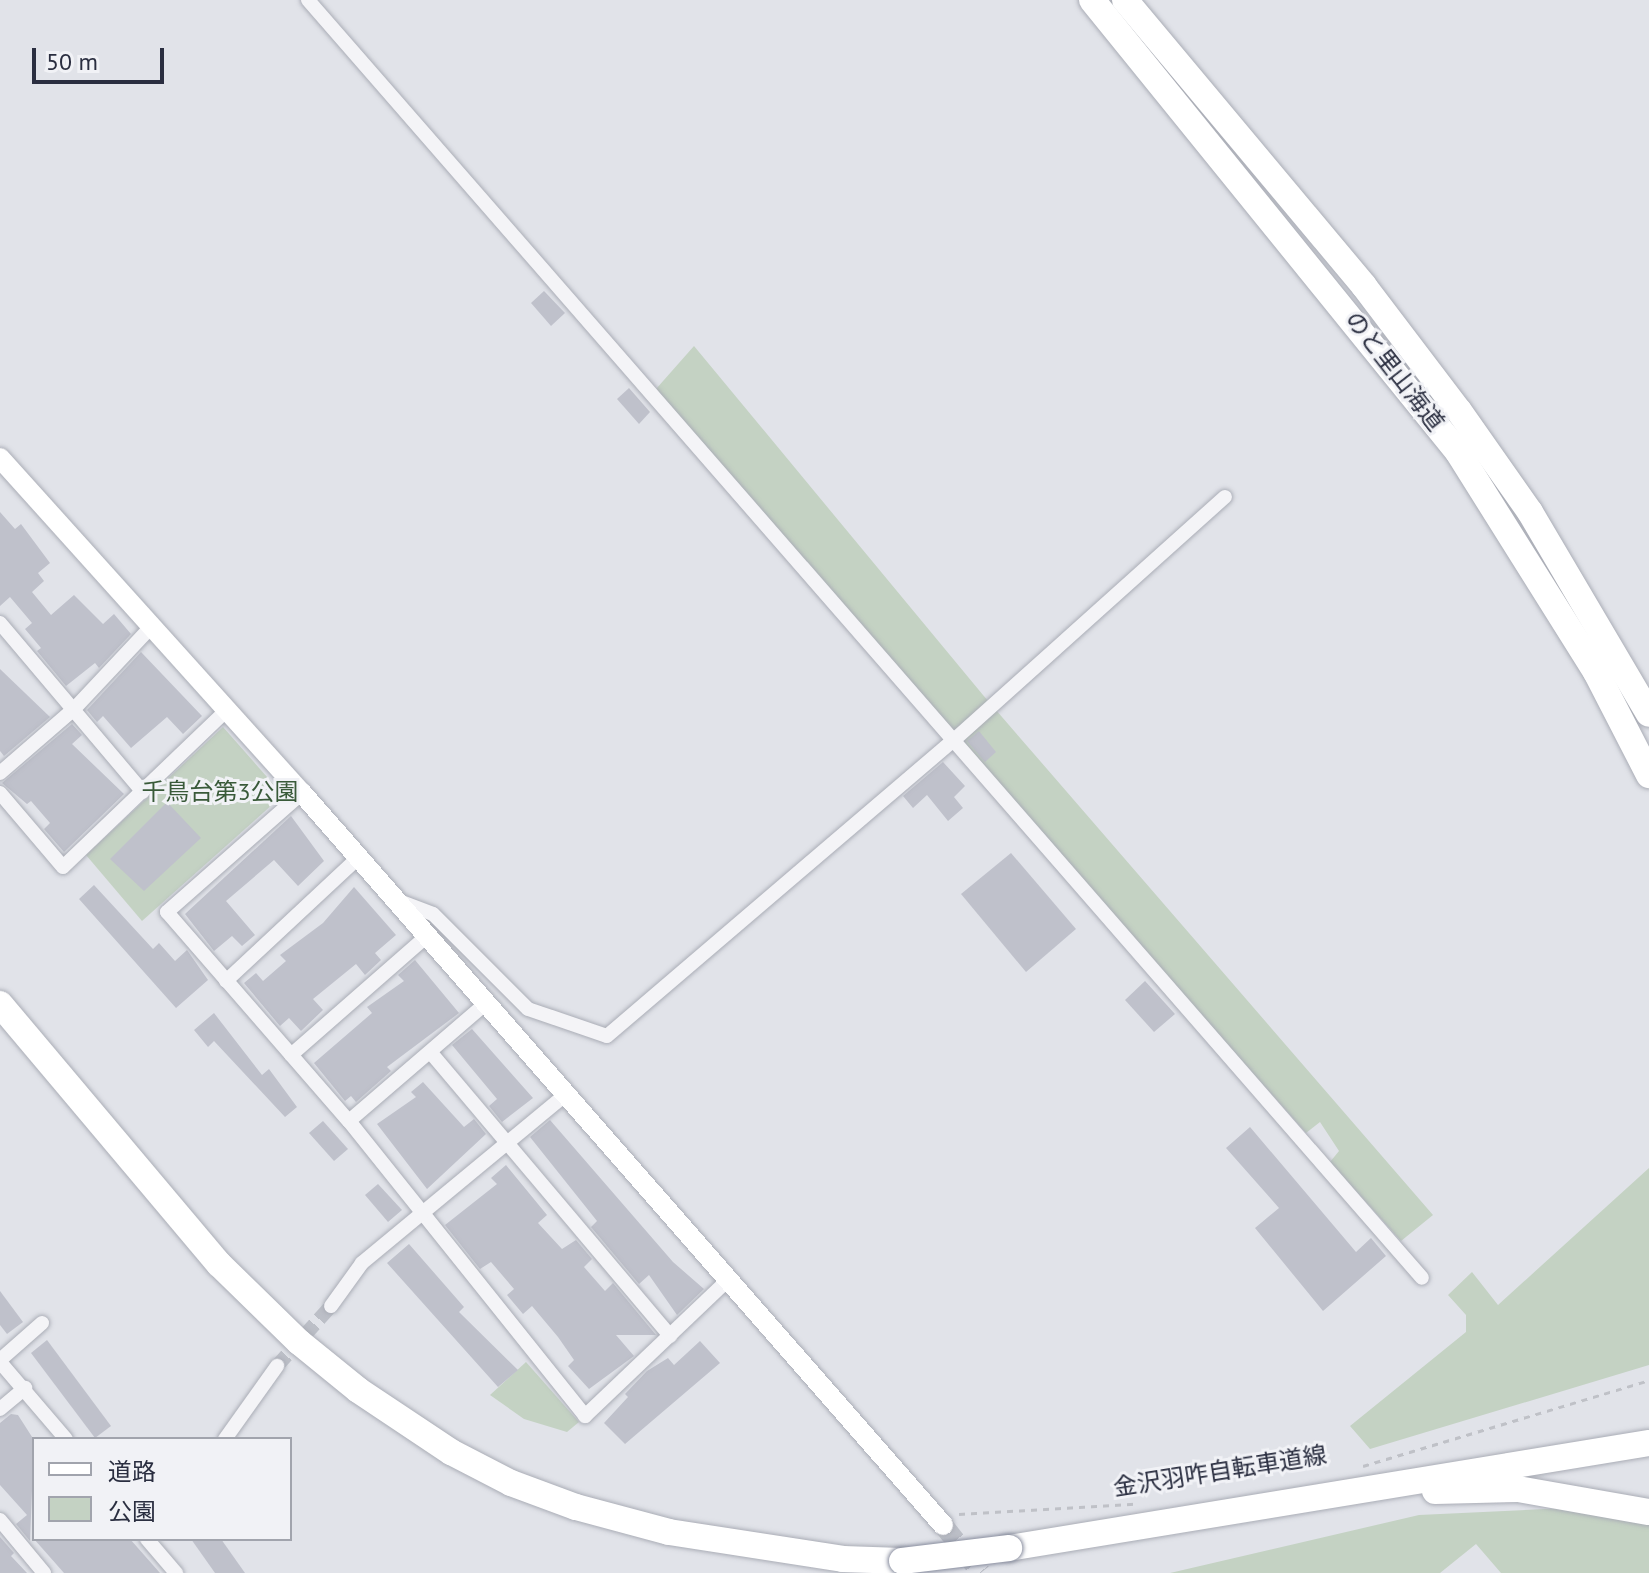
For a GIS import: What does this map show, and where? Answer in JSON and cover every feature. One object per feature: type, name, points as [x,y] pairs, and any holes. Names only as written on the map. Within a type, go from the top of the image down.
[{"type":"highway","name":"のと里山海道","points":[[1092,0],[1376,344],[1458,452],[1565,619],[1649,775]]},
{"type":"highway","name":"のと里山海道","points":[[1125,0],[1364,286],[1459,411],[1530,512],[1649,714]]},
{"type":"highway","points":[[0,1004],[219,1264],[299,1342],[358,1390],[451,1452],[563,1502],[669,1532],[843,1559],[902,1561],[1009,1548],[1649,1443]]},
{"type":"highway","points":[[1272,1506],[1430,1491],[1518,1489],[1649,1512]]},
{"type":"street","points":[[308,0],[1422,1278]]},
{"type":"street","points":[[0,458],[228,709],[486,1003],[563,1097],[727,1281],[949,1520]]},
{"type":"street","points":[[395,899],[433,914],[528,1009],[607,1036],[954,740],[1225,497]]},
{"type":"street","points":[[0,623],[143,792]]},
{"type":"street","points":[[0,773],[74,709],[152,626]]},
{"type":"street","points":[[0,793],[63,867],[228,709]]},
{"type":"street","points":[[302,793],[167,912],[349,1121],[585,1416],[727,1281]]},
{"type":"street","points":[[226,981],[357,859]]},
{"type":"street","points":[[291,1055],[427,936]]},
{"type":"street","points":[[349,1121],[432,1054],[486,1003]]},
{"type":"street","points":[[432,1054],[670,1336]]},
{"type":"street","points":[[331,1306],[362,1263],[563,1097]]},
{"type":"street","points":[[42,1323],[0,1361],[64,1437]]},
{"type":"street","points":[[226,1437],[277,1366]]},
{"type":"street","points":[[0,1409],[25,1388]]},
{"type":"street","points":[[0,1520],[44,1573]]},
{"type":"street","points":[[149,1541],[176,1573]]},
{"type":"path","name":"金沢羽咋自転車道線","points":[[1351,1469],[1649,1380]]},
{"type":"path","name":"金沢羽咋自転車道線","points":[[949,1520],[1144,1503]]},
{"type":"green space","points":[[694,346],[983,695],[1433,1215],[1401,1241],[1330,1162],[1339,1151],[1320,1122],[1306,1133],[981,767],[656,389]]},
{"type":"green space","name":"千鳥台第3公園","points":[[223,727],[283,795],[142,921],[86,855]]},
{"type":"green space","points":[[1649,1168],[1649,1365],[1370,1449],[1350,1426],[1466,1332],[1466,1315],[1448,1295],[1472,1272],[1498,1305]]},
{"type":"green space","points":[[526,1362],[579,1422],[567,1432],[524,1419],[490,1395]]},
{"type":"green space","points":[[1649,1504],[1649,1573],[1501,1573],[1476,1544],[1440,1573],[1170,1573],[1419,1515]]},
{"type":"building","points":[[544,291],[565,313],[551,326],[531,303]]},
{"type":"building","points":[[629,388],[650,412],[639,424],[617,399]]},
{"type":"building","points":[[0,512],[15,529],[21,524],[50,563],[38,573],[44,581],[32,592],[51,615],[74,595],[103,624],[114,614],[131,634],[99,668],[95,663],[66,686],[37,651],[41,648],[25,629],[32,623],[10,597],[0,606]]},
{"type":"building","points":[[141,652],[202,716],[183,734],[167,717],[131,748],[103,716],[97,722],[87,710]]},
{"type":"building","points":[[0,669],[50,717],[4,756],[0,751]]},
{"type":"building","points":[[72,724],[82,735],[72,744],[124,794],[64,852],[44,829],[50,823],[31,801],[27,804],[2,783]]},
{"type":"building","points":[[979,731],[996,752],[985,762],[967,741]]},
{"type":"building","points":[[943,762],[965,786],[954,797],[963,808],[948,821],[927,795],[913,808],[903,796]]},
{"type":"building","points":[[167,802],[201,838],[144,891],[110,859]]},
{"type":"building","points":[[291,816],[324,861],[298,886],[274,860],[226,901],[255,935],[242,946],[232,936],[214,951],[185,914]]},
{"type":"building","points":[[1011,853],[1076,929],[1026,972],[961,894]]},
{"type":"building","points":[[94,885],[153,949],[159,943],[175,961],[187,950],[208,980],[176,1008],[79,899]]},
{"type":"building","points":[[354,887],[396,935],[375,953],[381,960],[365,975],[356,964],[313,999],[323,1010],[301,1031],[289,1018],[280,1026],[244,983],[256,973],[263,981],[286,961],[280,955],[323,923]]},
{"type":"building","points":[[415,960],[459,1013],[387,1067],[391,1071],[356,1102],[351,1096],[345,1101],[314,1063],[372,1013],[367,1007],[404,981],[398,975]]},
{"type":"building","points":[[1145,981],[1175,1014],[1154,1032],[1125,1000]]},
{"type":"building","points":[[214,1013],[262,1075],[269,1069],[297,1107],[285,1117],[214,1041],[208,1047],[194,1030]]},
{"type":"building","points":[[472,1029],[533,1098],[502,1122],[489,1106],[497,1099],[452,1045]]},
{"type":"building","points":[[423,1082],[464,1127],[474,1119],[486,1134],[427,1189],[377,1124],[416,1097],[411,1092]]},
{"type":"building","points":[[550,1120],[673,1262],[704,1289],[677,1315],[649,1275],[639,1284],[591,1227],[597,1221],[530,1137]]},
{"type":"building","points":[[323,1121],[348,1149],[334,1161],[309,1133]]},
{"type":"building","points":[[1250,1127],[1356,1252],[1371,1238],[1386,1256],[1323,1311],[1255,1228],[1279,1208],[1226,1148]]},
{"type":"building","points":[[506,1165],[547,1215],[538,1223],[562,1249],[576,1240],[592,1259],[584,1267],[605,1291],[613,1283],[656,1335],[616,1335],[634,1356],[589,1389],[568,1366],[574,1360],[532,1306],[523,1314],[507,1295],[514,1289],[491,1262],[480,1269],[445,1225],[497,1184],[491,1178]]},
{"type":"building","points":[[378,1184],[402,1210],[388,1222],[365,1195]]},
{"type":"building","points":[[409,1244],[464,1307],[459,1312],[518,1370],[498,1387],[387,1263]]},
{"type":"building","points":[[0,1291],[23,1322],[7,1334],[0,1325]]},
{"type":"building","points":[[47,1340],[111,1426],[94,1437],[31,1353]]},
{"type":"building","points":[[700,1341],[720,1363],[625,1444],[604,1423],[628,1397],[625,1394],[647,1371],[668,1358],[674,1365]]},
{"type":"building","points":[[11,1414],[18,1415],[32,1437],[30,1541],[16,1524],[27,1515],[0,1485],[0,1423]]},
{"type":"building","points":[[0,1537],[14,1553],[11,1556],[27,1573],[0,1573]]},
{"type":"building","points":[[36,1541],[132,1541],[160,1573],[64,1573]]},
{"type":"building","points":[[192,1541],[222,1541],[245,1573],[215,1573]]},
{"type":"tunnel","points":[[277,1366],[331,1306]]},
{"type":"tunnel","points":[[943,1525],[981,1573]]}]
